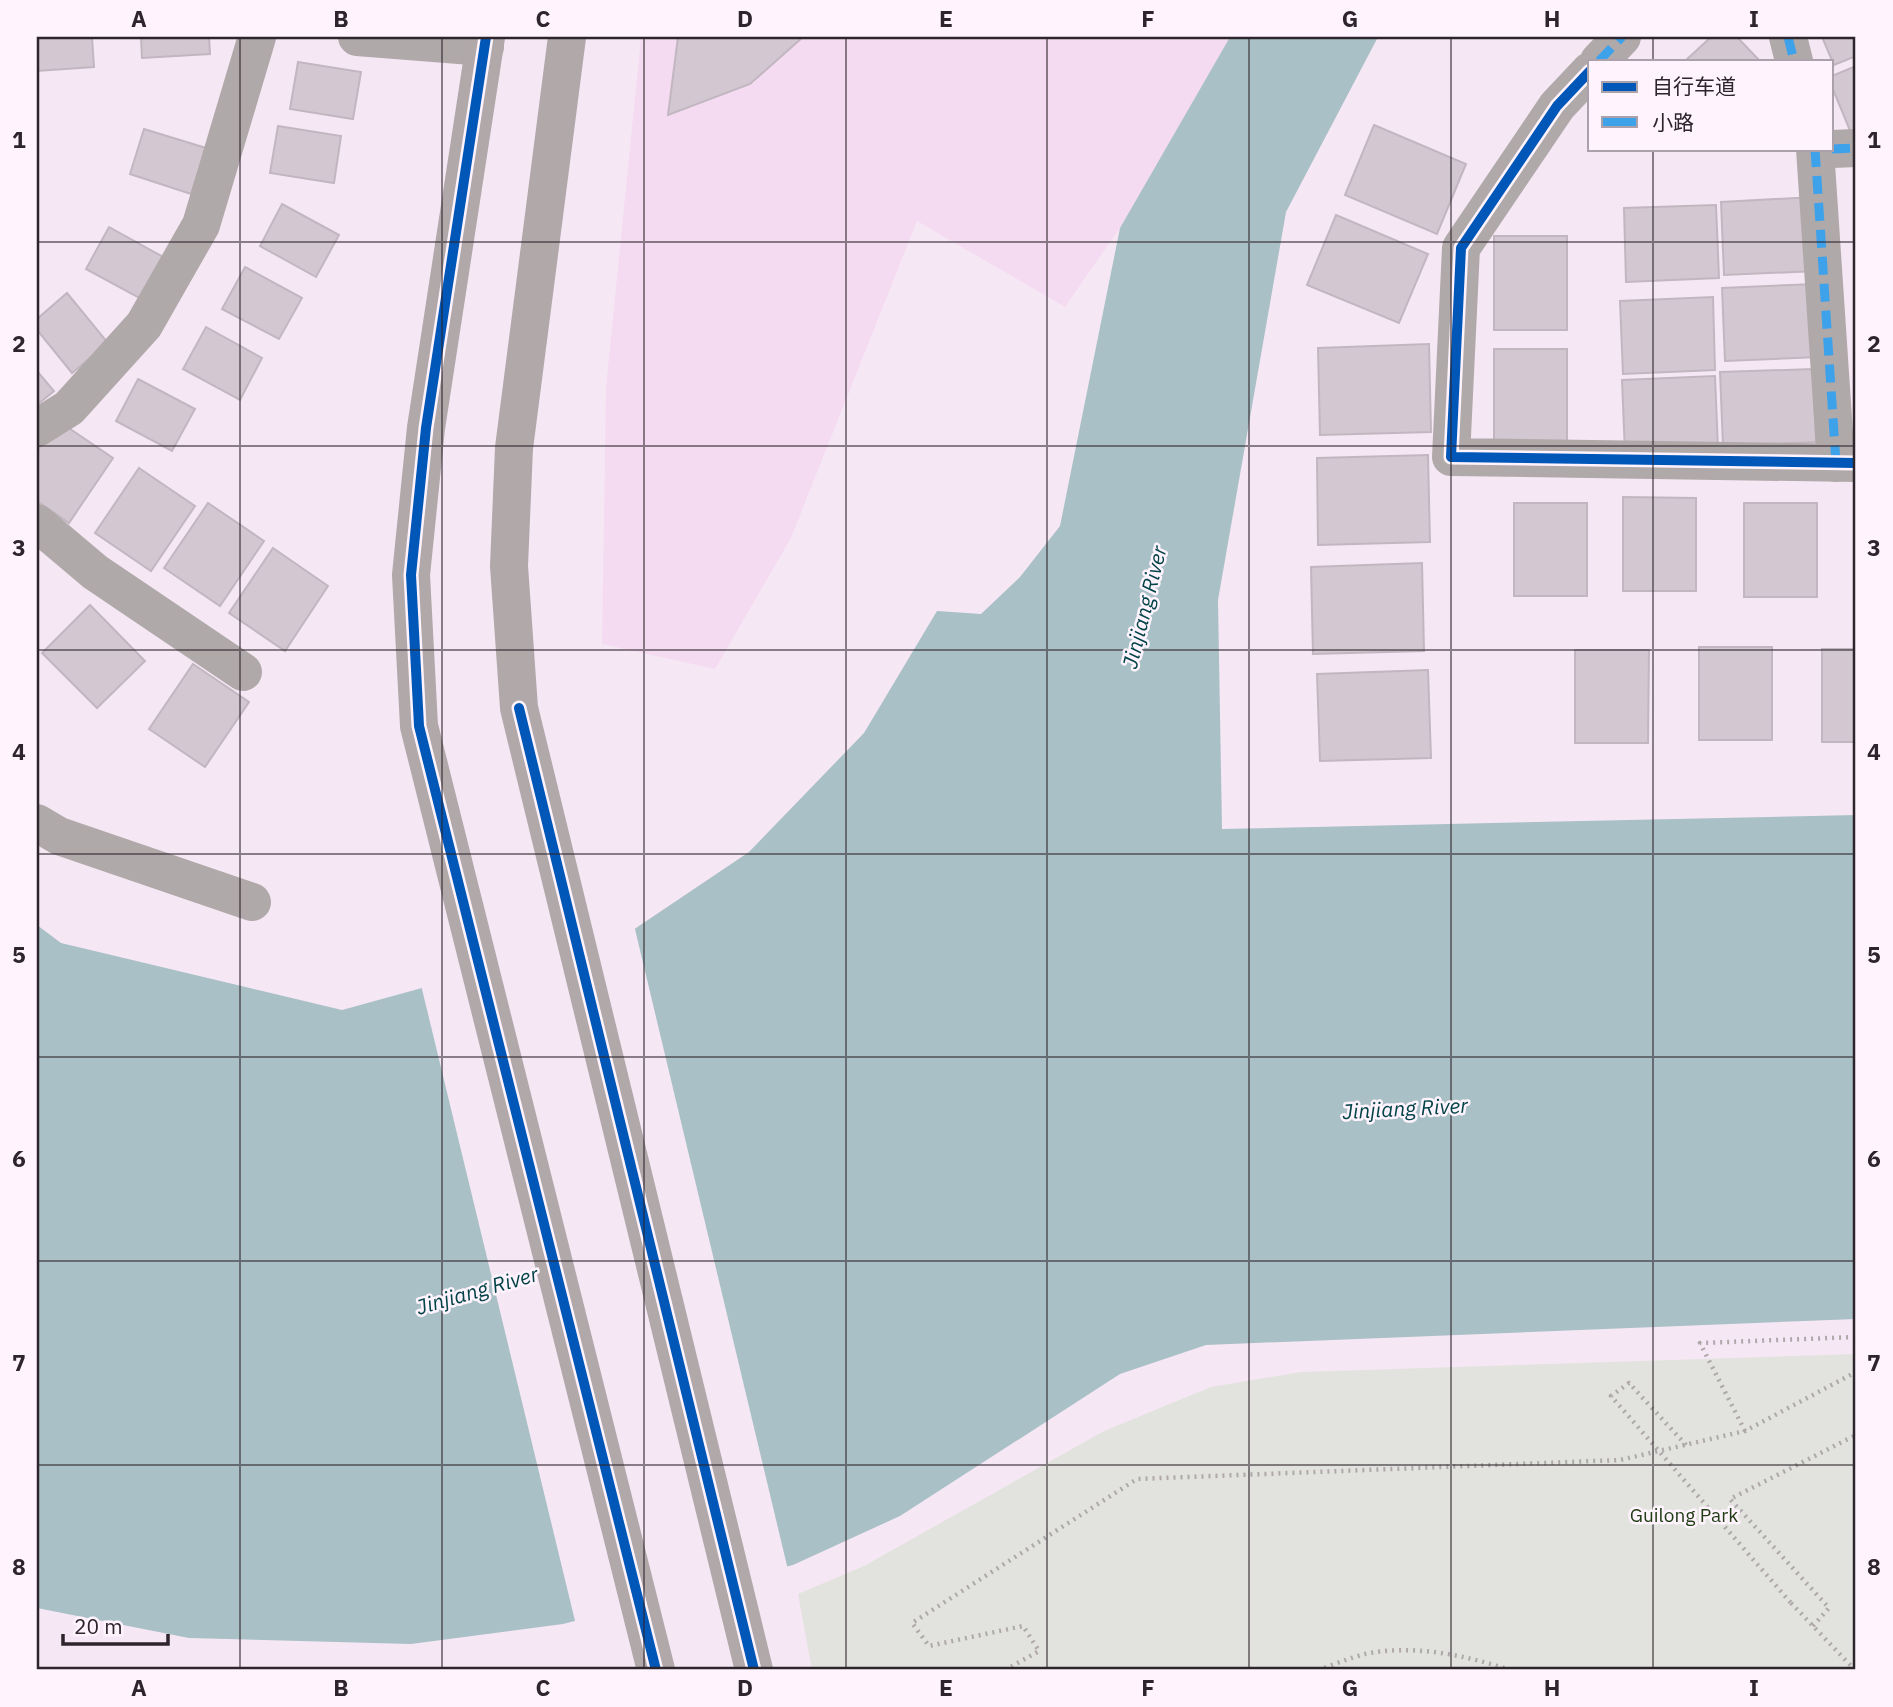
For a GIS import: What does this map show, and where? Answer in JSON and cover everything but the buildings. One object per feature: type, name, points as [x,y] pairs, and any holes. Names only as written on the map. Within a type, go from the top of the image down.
[{"type":"main road","points":[[567,37],[514,448],[509,566],[519,708],[754,1670]]},
{"type":"main road","points":[[486,42],[426,428],[411,575],[419,726],[656,1670]]},
{"type":"street","points":[[37,429],[69,408],[144,325],[201,225],[257,37]]},
{"type":"street","points":[[357,37],[486,42]]},
{"type":"street","points":[[1600,60],[1622,37]]},
{"type":"street","points":[[1788,37],[1794,60]]},
{"type":"street","points":[[1588,73],[1557,106],[1461,248],[1451,457],[1846,463],[1815,150]]},
{"type":"street","points":[[1834,149],[1856,148]]},
{"type":"street","points":[[37,523],[95,572],[243,672]]},
{"type":"street","points":[[37,823],[59,835],[252,902]]},
{"type":"path","points":[[1745,1431],[1700,1343],[1856,1337]]},
{"type":"path","points":[[1005,1670],[1039,1651],[1023,1626],[929,1646],[912,1623],[1137,1479],[1620,1460],[1745,1431],[1856,1372]]},
{"type":"path","points":[[1686,1445],[1629,1383],[1611,1396],[1791,1603],[1855,1670]]},
{"type":"path","points":[[1813,1626],[1829,1608],[1730,1499],[1856,1435]]},
{"type":"path","points":[[1318,1670],[1365,1654],[1422,1650],[1485,1662],[1510,1670]]},
{"type":"shaded area","points":[[641,37],[1230,37],[1120,228],[1065,307],[917,221],[791,538],[715,669],[602,644],[606,387]]},
{"type":"green space","name":"Guilong Park","points":[[1856,1354],[1856,1670],[812,1670],[798,1594],[864,1566],[1104,1431],[1211,1387],[1301,1372]]},
{"type":"water","name":"Jinjiang River","points":[[1230,37],[1378,37],[1286,212],[1218,600],[1222,829],[1856,815],[1856,1319],[1206,1345],[1120,1374],[900,1516],[793,1565],[563,1624],[411,1644],[189,1638],[37,1608],[37,925],[61,943],[342,1010],[633,930],[749,852],[864,733],[937,611],[981,614],[1020,577],[1060,526],[1120,228]]},
{"type":"pier","points":[[634,925],[788,1570],[576,1625],[421,985]]},
{"type":"marked path","points":[[1600,60],[1622,37]]},
{"type":"marked path","points":[[1788,37],[1794,60]]},
{"type":"marked path","points":[[1834,149],[1856,148]]},
{"type":"marked path","points":[[1815,150],[1836,463]]},
{"type":"cycle path","points":[[486,37],[426,428],[411,575],[419,726],[656,1670]]},
{"type":"cycle path","points":[[1588,73],[1557,106],[1461,248],[1451,457],[1856,463]]},
{"type":"cycle path","points":[[519,708],[754,1670]]}]
